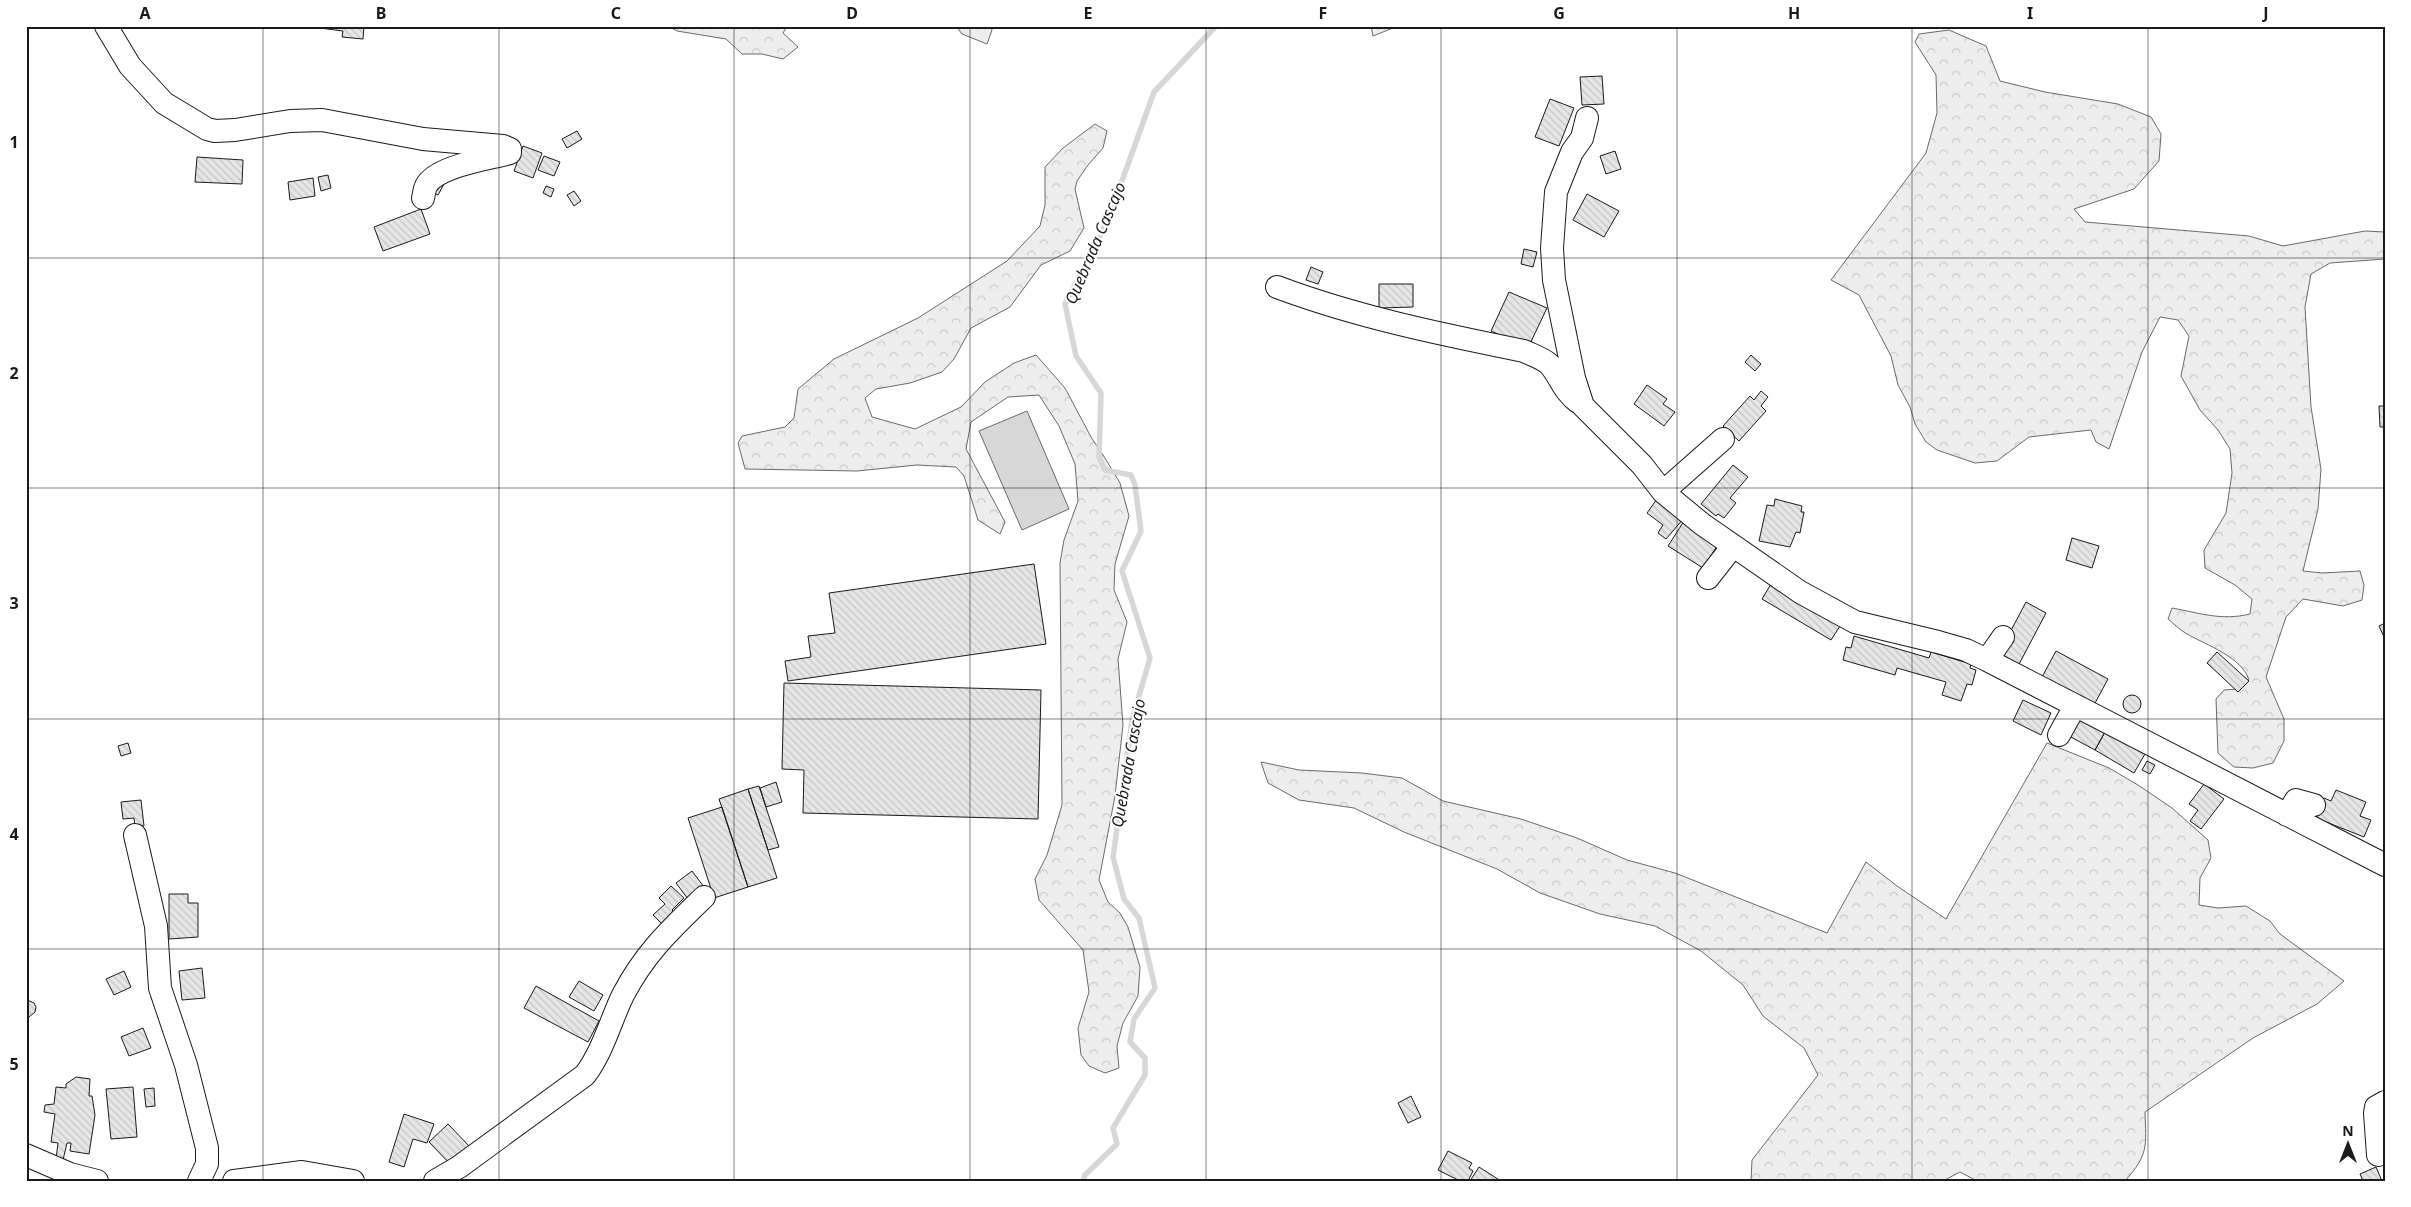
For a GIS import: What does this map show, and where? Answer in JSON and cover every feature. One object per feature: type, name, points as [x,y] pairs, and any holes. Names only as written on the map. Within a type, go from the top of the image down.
[{"type":"street","points":[[106,26],[130,66],[164,103],[207,129],[216,131],[235,130],[290,121],[322,120],[423,140],[503,146],[510,149],[510,153],[473,161],[434,177],[426,186],[423,198]]},
{"type":"street","points":[[1583,406],[1574,378],[1560,308],[1552,248],[1556,192],[1569,158],[1582,138],[1587,118]]},
{"type":"street","points":[[1277,287],[1318,303],[1391,323],[1524,351],[1541,358],[1550,365],[1561,385],[1642,465],[1663,492],[1734,546],[1800,592],[1855,622],[1966,650],[2385,865]]},
{"type":"street","points":[[1663,492],[1723,440]]},
{"type":"street","points":[[1708,578],[1734,546]]},
{"type":"street","points":[[1987,660],[2003,637]]},
{"type":"street","points":[[2059,735],[2075,706]]},
{"type":"street","points":[[2287,815],[2296,800],[2314,805]]},
{"type":"street","points":[[135,835],[156,926],[160,988],[186,1065],[207,1148],[207,1164],[200,1181]]},
{"type":"street","points":[[435,1181],[459,1167],[586,1076],[594,1064],[623,996],[639,966],[658,941],[704,898]]},
{"type":"street","points":[[2378,1155],[2375,1113],[2376,1106],[2385,1102]]},
{"type":"street","points":[[26,1155],[70,1174],[97,1181]]},
{"type":"street","points":[[236,1181],[302,1172],[354,1181]]},
{"type":"green space","points":[[668,26],[787,26],[783,33],[798,47],[783,59],[762,54],[742,54],[726,39],[677,31]]},
{"type":"green space","points":[[956,26],[990,26],[992,30],[987,44],[962,34]]},
{"type":"green space","points":[[1371,26],[1398,26],[1373,36]]},
{"type":"green space","points":[[1949,30],[1986,46],[2000,81],[2045,92],[2118,104],[2151,117],[2161,134],[2159,161],[2134,189],[2074,209],[2085,222],[2249,236],[2283,246],[2365,231],[2385,232],[2385,259],[2330,263],[2311,274],[2305,307],[2311,407],[2321,469],[2318,509],[2303,571],[2322,573],[2360,571],[2364,585],[2362,600],[2343,606],[2303,599],[2286,617],[2266,677],[2284,719],[2284,741],[2273,763],[2253,768],[2234,767],[2218,753],[2216,699],[2224,690],[2237,689],[2249,680],[2245,672],[2231,658],[2184,632],[2168,619],[2172,608],[2230,617],[2250,614],[2252,599],[2235,585],[2205,568],[2204,550],[2226,513],[2232,473],[2230,449],[2218,430],[2200,410],[2181,376],[2189,336],[2178,320],[2160,317],[2142,352],[2109,449],[2096,442],[2091,430],[2029,437],[1997,461],[1975,463],[1937,450],[1926,442],[1915,424],[1910,407],[1898,385],[1891,356],[1859,295],[1831,280],[1926,153],[1937,113],[1936,75],[1915,42],[1919,34]]},
{"type":"green space","points":[[1095,124],[1107,131],[1103,148],[1077,181],[1075,189],[1084,228],[1070,251],[1041,265],[1010,307],[971,328],[954,359],[942,372],[910,383],[876,389],[865,398],[872,417],[915,429],[961,407],[985,382],[1014,363],[1036,355],[1065,388],[1091,437],[1120,483],[1129,516],[1115,564],[1114,590],[1127,622],[1118,659],[1123,725],[1115,796],[1099,880],[1108,902],[1120,913],[1128,927],[1140,967],[1138,996],[1123,1023],[1117,1046],[1119,1068],[1105,1073],[1089,1066],[1081,1055],[1078,1028],[1089,992],[1083,950],[1039,900],[1035,879],[1047,855],[1062,805],[1060,563],[1064,540],[1078,501],[1075,464],[1059,426],[1039,395],[1008,397],[971,422],[966,449],[1005,522],[1000,534],[978,520],[964,476],[956,467],[917,465],[857,471],[745,469],[738,443],[742,436],[785,427],[794,418],[798,389],[834,359],[918,318],[1007,261],[1040,226],[1045,205],[1045,167],[1063,148]]},
{"type":"green space","points":[[2047,743],[2109,768],[2138,785],[2172,808],[2208,840],[2211,858],[2200,878],[2199,905],[2218,908],[2246,906],[2270,921],[2280,934],[2344,981],[2317,1004],[2253,1038],[2145,1112],[2146,1133],[2142,1156],[2133,1172],[2125,1181],[1977,1181],[1960,1172],[1943,1181],[1751,1181],[1752,1160],[1818,1075],[1804,1048],[1763,1016],[1743,985],[1701,951],[1655,926],[1600,914],[1540,893],[1497,869],[1404,832],[1354,808],[1299,800],[1268,783],[1261,762],[1299,770],[1362,773],[1402,778],[1443,801],[1521,819],[1577,838],[1627,860],[1675,873],[1827,933],[1866,862],[1897,886],[1946,919]]},
{"type":"shaded area","points":[[1027,411],[1069,509],[1022,530],[979,431]]},
{"type":"building","points":[[304,26],[364,26],[363,39],[342,37],[343,31]]},
{"type":"building","points":[[1602,76],[1604,104],[1582,105],[1580,77]]},
{"type":"building","points":[[1550,99],[1574,108],[1559,146],[1535,137]]},
{"type":"building","points":[[577,131],[582,139],[567,148],[562,139]]},
{"type":"building","points":[[523,146],[542,153],[533,178],[514,171]]},
{"type":"building","points":[[1615,151],[1621,169],[1606,174],[1600,156]]},
{"type":"building","points":[[544,156],[560,162],[554,176],[538,170]]},
{"type":"building","points":[[197,157],[243,160],[242,184],[195,182]]},
{"type":"building","points":[[328,175],[331,188],[321,191],[318,177]]},
{"type":"building","points":[[313,178],[315,196],[290,200],[288,182]]},
{"type":"building","points":[[444,184],[438,195],[432,192]]},
{"type":"building","points":[[546,186],[554,189],[551,197],[543,193]]},
{"type":"building","points":[[574,191],[581,201],[574,206],[567,195]]},
{"type":"building","points":[[1587,194],[1619,211],[1604,237],[1573,220]]},
{"type":"building","points":[[421,209],[430,234],[383,251],[374,227]]},
{"type":"building","points":[[1524,249],[1537,252],[1533,267],[1521,264]]},
{"type":"building","points":[[1311,267],[1323,272],[1318,284],[1306,280]]},
{"type":"building","points":[[1379,284],[1413,284],[1413,307],[1379,308]]},
{"type":"building","points":[[1509,292],[1547,308],[1528,348],[1491,331]]},
{"type":"building","points":[[1751,355],[1761,364],[1755,371],[1745,362]]},
{"type":"building","points":[[1647,385],[1667,399],[1663,404],[1675,412],[1664,426],[1634,404]]},
{"type":"building","points":[[1761,391],[1768,397],[1761,406],[1766,411],[1739,441],[1723,426],[1750,396],[1754,400]]},
{"type":"building","points":[[2379,406],[2385,406],[2385,427],[2380,427]]},
{"type":"building","points":[[1733,465],[1748,477],[1730,498],[1736,503],[1724,518],[1718,514],[1716,516],[1701,504]]},
{"type":"building","points":[[1657,499],[1684,518],[1666,539],[1658,533],[1663,525],[1647,513]]},
{"type":"building","points":[[1775,499],[1802,506],[1801,512],[1804,512],[1800,533],[1796,532],[1790,547],[1759,541],[1767,505],[1774,506]]},
{"type":"building","points":[[1684,521],[1719,543],[1703,568],[1668,546]]},
{"type":"building","points":[[2072,538],[2099,546],[2092,568],[2066,560]]},
{"type":"building","points":[[1034,564],[1046,644],[788,681],[785,661],[811,657],[808,636],[835,633],[829,593]]},
{"type":"building","points":[[1771,584],[1840,626],[1831,640],[1762,599]]},
{"type":"building","points":[[2026,602],[2046,613],[2017,668],[1997,657]]},
{"type":"building","points":[[2385,623],[2385,639],[2379,626]]},
{"type":"building","points":[[1854,636],[1929,658],[1931,652],[1971,664],[1970,668],[1976,670],[1972,685],[1967,684],[1961,701],[1942,695],[1946,682],[1897,668],[1895,675],[1843,660],[1846,647],[1851,648]]},
{"type":"building","points":[[2056,651],[2108,679],[2094,705],[2042,677]]},
{"type":"building","points":[[2217,652],[2249,681],[2238,692],[2207,663]]},
{"type":"building","points":[[784,683],[1041,690],[1038,819],[803,813],[804,770],[782,769]]},
{"type":"building","points":[[2132,695],[2138,698],[2141,704],[2138,710],[2132,713],[2126,710],[2123,704],[2126,698]]},
{"type":"building","points":[[2023,700],[2051,713],[2041,735],[2013,721]]},
{"type":"building","points":[[2080,718],[2105,732],[2095,750],[2069,736]]},
{"type":"building","points":[[2105,732],[2145,754],[2134,773],[2095,750]]},
{"type":"building","points":[[128,743],[131,753],[121,756],[118,746]]},
{"type":"building","points":[[2147,761],[2155,765],[2150,774],[2142,770]]},
{"type":"building","points":[[776,782],[782,802],[766,807],[760,788]]},
{"type":"building","points":[[2204,784],[2224,799],[2201,829],[2190,821],[2198,810],[2189,804]]},
{"type":"building","points":[[759,786],[779,847],[768,850],[748,789]]},
{"type":"building","points":[[748,789],[777,878],[748,887],[719,799]]},
{"type":"building","points":[[2336,790],[2366,802],[2360,816],[2371,820],[2364,837],[2316,818],[2324,798],[2331,801]]},
{"type":"building","points":[[141,800],[144,826],[135,827],[134,818],[123,819],[121,802]]},
{"type":"building","points":[[722,807],[748,887],[714,898],[688,818]]},
{"type":"building","points":[[692,871],[704,887],[688,899],[676,883]]},
{"type":"building","points":[[671,886],[684,898],[672,910],[676,914],[664,926],[653,915],[665,904],[659,898]]},
{"type":"building","points":[[169,894],[188,894],[188,903],[198,903],[198,937],[169,939]]},
{"type":"building","points":[[202,968],[205,998],[182,1000],[179,971]]},
{"type":"building","points":[[124,971],[131,987],[114,995],[106,979]]},
{"type":"building","points":[[579,981],[603,995],[594,1011],[569,997]]},
{"type":"building","points":[[536,986],[599,1021],[588,1042],[524,1008]]},
{"type":"building","points":[[27,1000],[34,1003],[36,1007],[35,1012],[29,1017],[26,1017]]},
{"type":"building","points":[[143,1028],[151,1048],[129,1056],[121,1037]]},
{"type":"building","points":[[76,1077],[90,1079],[89,1096],[92,1096],[95,1115],[89,1154],[70,1151],[71,1143],[67,1143],[63,1160],[56,1159],[58,1143],[51,1142],[55,1114],[44,1112],[45,1105],[54,1104],[56,1087],[66,1088],[66,1084]]},
{"type":"building","points":[[133,1087],[137,1137],[111,1139],[106,1089]]},
{"type":"building","points":[[154,1088],[155,1106],[146,1107],[144,1089]]},
{"type":"building","points":[[1411,1096],[1421,1117],[1408,1123],[1398,1103]]},
{"type":"building","points":[[404,1114],[434,1124],[427,1143],[413,1139],[404,1167],[389,1162]]},
{"type":"building","points":[[448,1124],[470,1147],[451,1165],[429,1142]]},
{"type":"building","points":[[1448,1151],[1472,1163],[1469,1168],[1473,1171],[1468,1181],[1460,1181],[1438,1170]]},
{"type":"building","points":[[1479,1167],[1501,1181],[1470,1181]]},
{"type":"building","points":[[2376,1167],[2382,1181],[2363,1181],[2360,1174]]},
{"type":"waterway","name":"Quebrada Cascajo","points":[[1083,1181],[1085,1175],[1117,1144],[1113,1128],[1145,1075],[1145,1058],[1130,1042],[1134,1019],[1155,988],[1139,918],[1124,899],[1113,857],[1132,720],[1150,658],[1122,571],[1141,531],[1135,485],[1131,475],[1105,470],[1099,457],[1101,393],[1076,356],[1065,304],[1108,220],[1154,92],[1216,26]]}]
